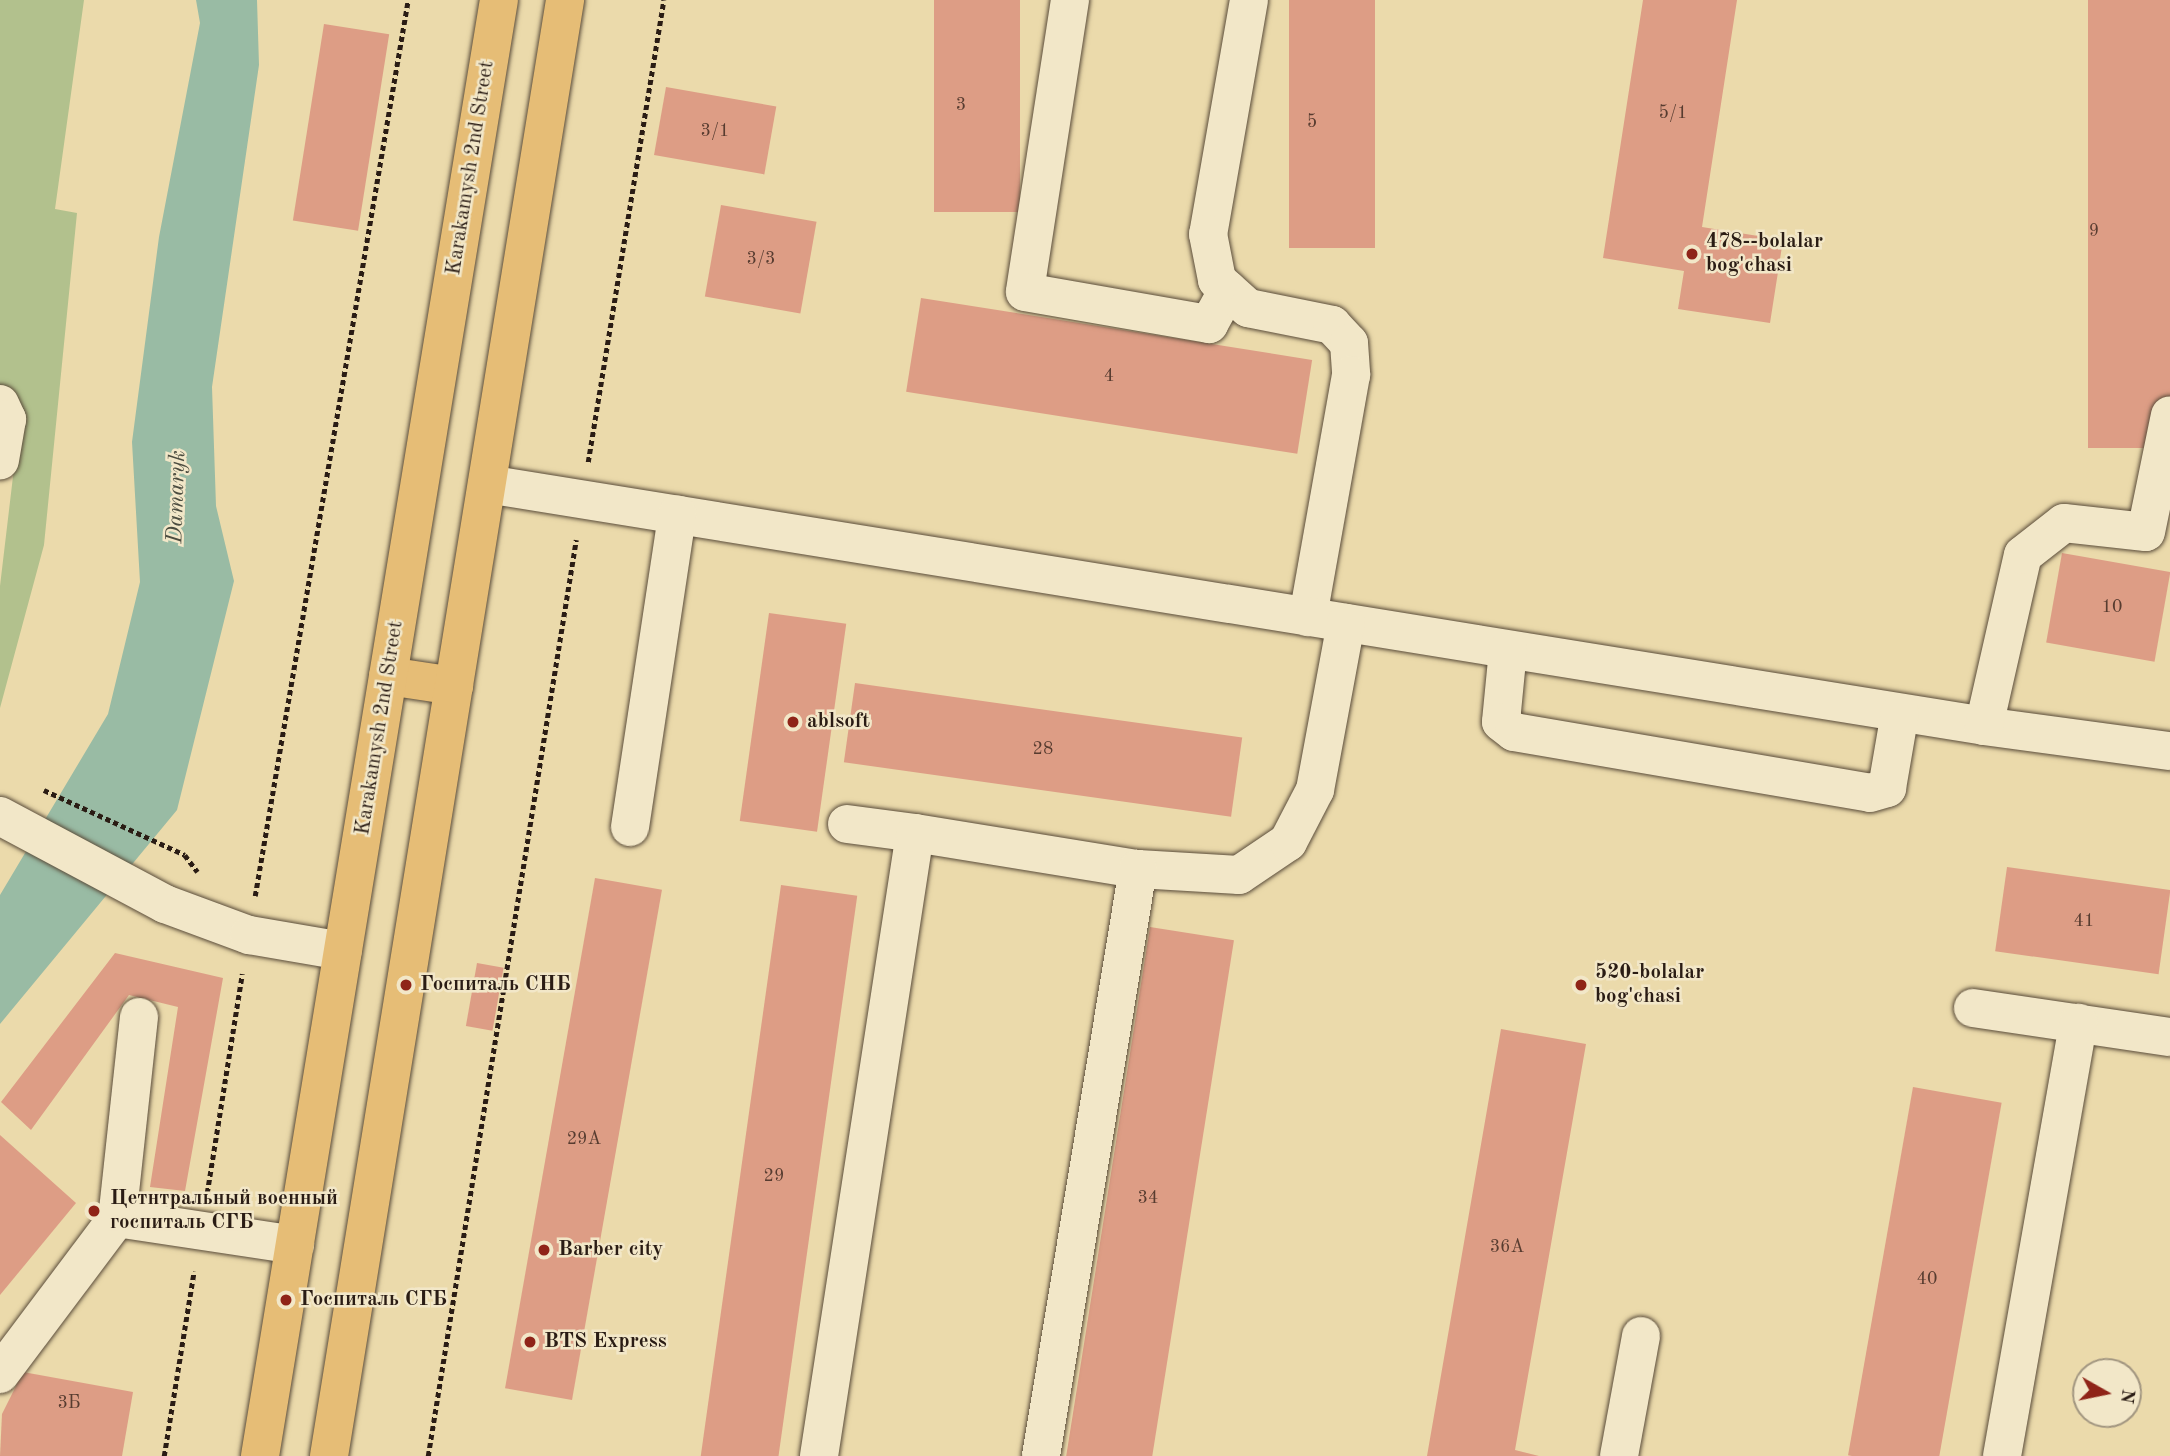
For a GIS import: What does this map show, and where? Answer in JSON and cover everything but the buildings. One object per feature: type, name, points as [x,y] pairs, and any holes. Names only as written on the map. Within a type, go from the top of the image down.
[{"type":"main road","name":"Karakamysh 2nd Street","points":[[260,1456],[499,0]]},
{"type":"main road","points":[[335,1455],[454,686],[565,0]]},
{"type":"main road","points":[[388,676],[454,686]]},
{"type":"street","points":[[1070,0],[1025,292],[1209,324],[1228,290]]},
{"type":"street","points":[[1249,0],[1208,234],[1217,280],[1248,308],[1332,325],[1349,343],[1351,375],[1308,617]]},
{"type":"street","points":[[0,404],[7,419],[0,460]]},
{"type":"street","points":[[1984,726],[2023,555],[2064,523],[2158,534],[2170,415]]},
{"type":"street","points":[[487,484],[1900,713],[2170,751]]},
{"type":"street","points":[[630,827],[677,515]]},
{"type":"street","points":[[847,824],[1138,869],[1239,875],[1288,842],[1315,790],[1346,623]]},
{"type":"street","points":[[1508,650],[1501,722],[1514,732],[1870,793],[1887,788],[1900,713]]},
{"type":"street","points":[[0,816],[165,904],[249,936],[342,951]]},
{"type":"street","points":[[819,1456],[915,833]]},
{"type":"street","points":[[1041,1456],[1138,869]]},
{"type":"street","points":[[1973,1008],[2170,1037]]},
{"type":"street","points":[[0,1374],[117,1218],[139,1017]]},
{"type":"street","points":[[2001,1456],[2078,1023]]},
{"type":"street","points":[[117,1218],[295,1245]]},
{"type":"street","points":[[1619,1456],[1641,1336]]},
{"type":"path","points":[[249,936],[408,0]]},
{"type":"path","points":[[428,1456],[664,0]]},
{"type":"path","points":[[37,787],[185,855]]},
{"type":"shaded area","points":[[0,0],[84,0],[55,209],[77,213],[44,545],[0,708],[0,586],[19,426],[0,404]]},
{"type":"water","name":"Damaryk","points":[[196,0],[257,0],[259,65],[212,387],[216,506],[234,581],[177,810],[0,1024],[0,895],[108,714],[140,582],[132,442],[159,237],[200,23]]},
{"type":"place","name":"478--bolalar bog'chasi","points":[[1692,254]]},
{"type":"place","name":"ablsoft","points":[[793,722]]},
{"type":"place","name":"Госпиталь СНБ","points":[[406,985]]},
{"type":"place","name":"520-bolalar bog'chasi","points":[[1581,985]]},
{"type":"place","name":"Цетнтральный военный госпиталь СГБ","points":[[94,1211]]},
{"type":"place","name":"Barber city","points":[[544,1250]]},
{"type":"place","name":"Госпиталь СГБ","points":[[286,1300]]},
{"type":"place","name":"BTS Express","points":[[530,1342]]}]
